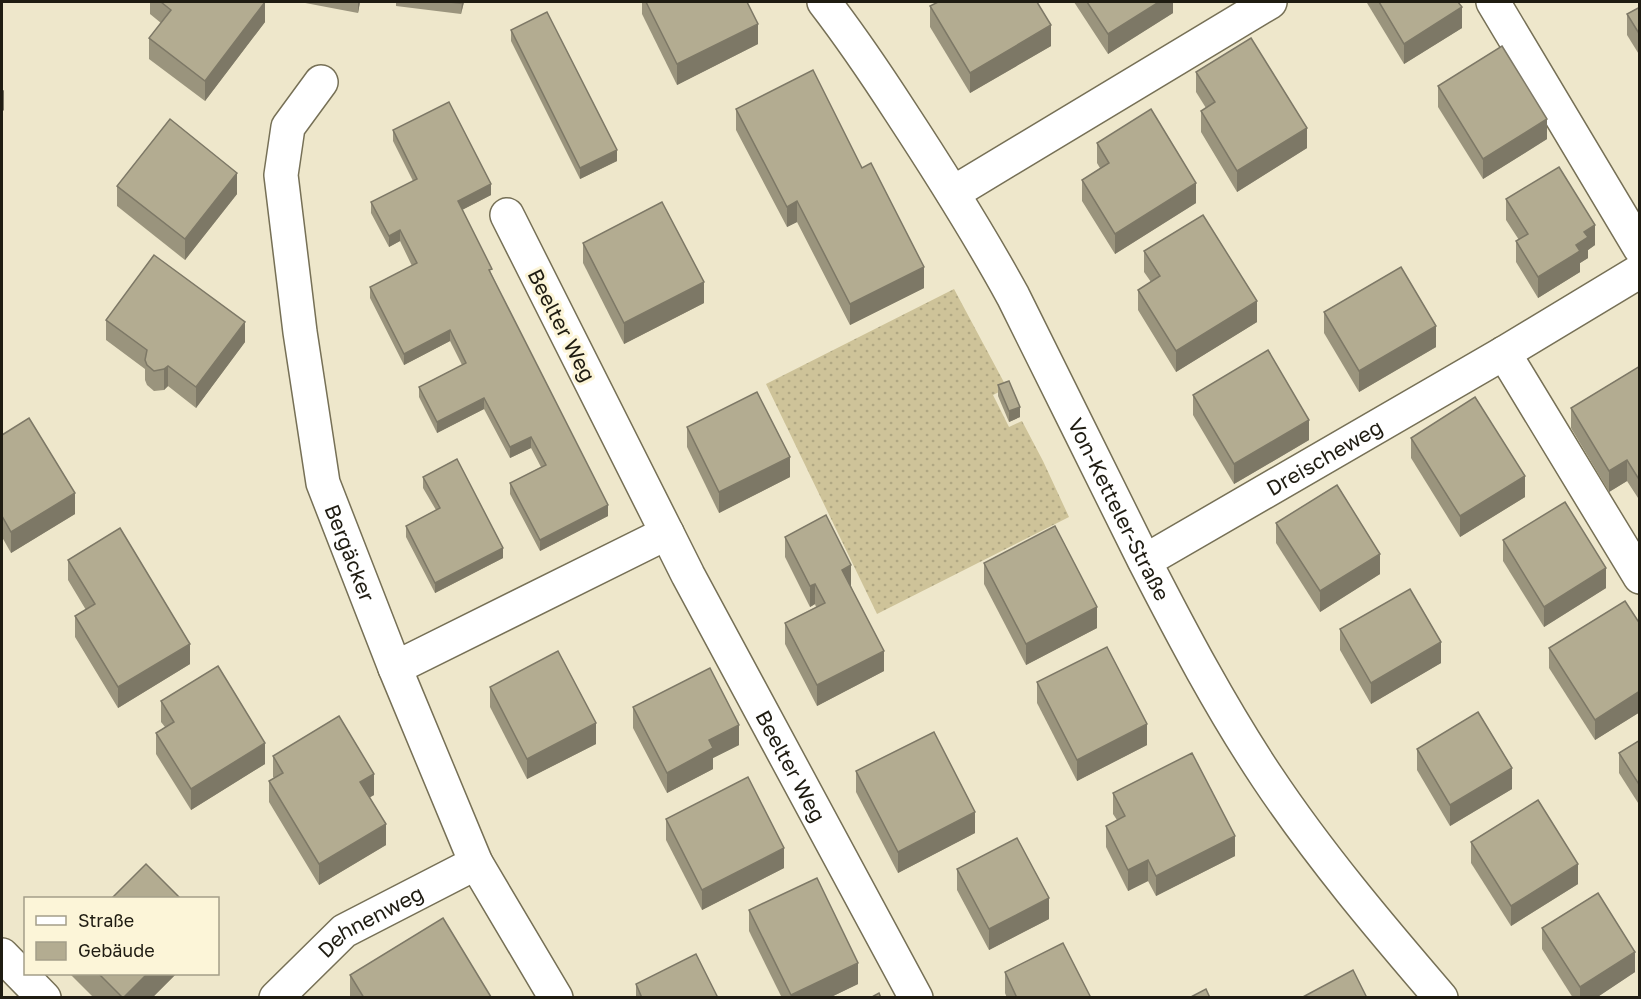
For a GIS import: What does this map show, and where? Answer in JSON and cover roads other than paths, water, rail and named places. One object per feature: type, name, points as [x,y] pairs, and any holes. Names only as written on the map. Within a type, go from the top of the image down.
[{"type":"street","name":"Von-Ketteler-Straße","points":[[824,2],[876,75],[988,250],[1186,642],[1217,697],[1268,778],[1368,912],[1441,998]]},
{"type":"street","points":[[953,193],[1270,2]]},
{"type":"street","points":[[1493,2],[1640,248]]},
{"type":"street","name":"Bergäcker","points":[[321,82],[288,127],[281,175],[300,332],[322,483],[476,863],[556,998]]},
{"type":"street","name":"Beelter Weg","points":[[507,215],[688,575],[916,998]]},
{"type":"street","name":"Dreischeweg","points":[[1145,561],[1504,353],[1640,271]]},
{"type":"street","points":[[1504,353],[1640,577]]},
{"type":"street","points":[[396,668],[667,533]]},
{"type":"street","name":"Dehnenweg","points":[[276,998],[344,931],[476,863]]},
{"type":"street","points":[[2,955],[44,998]]}]
